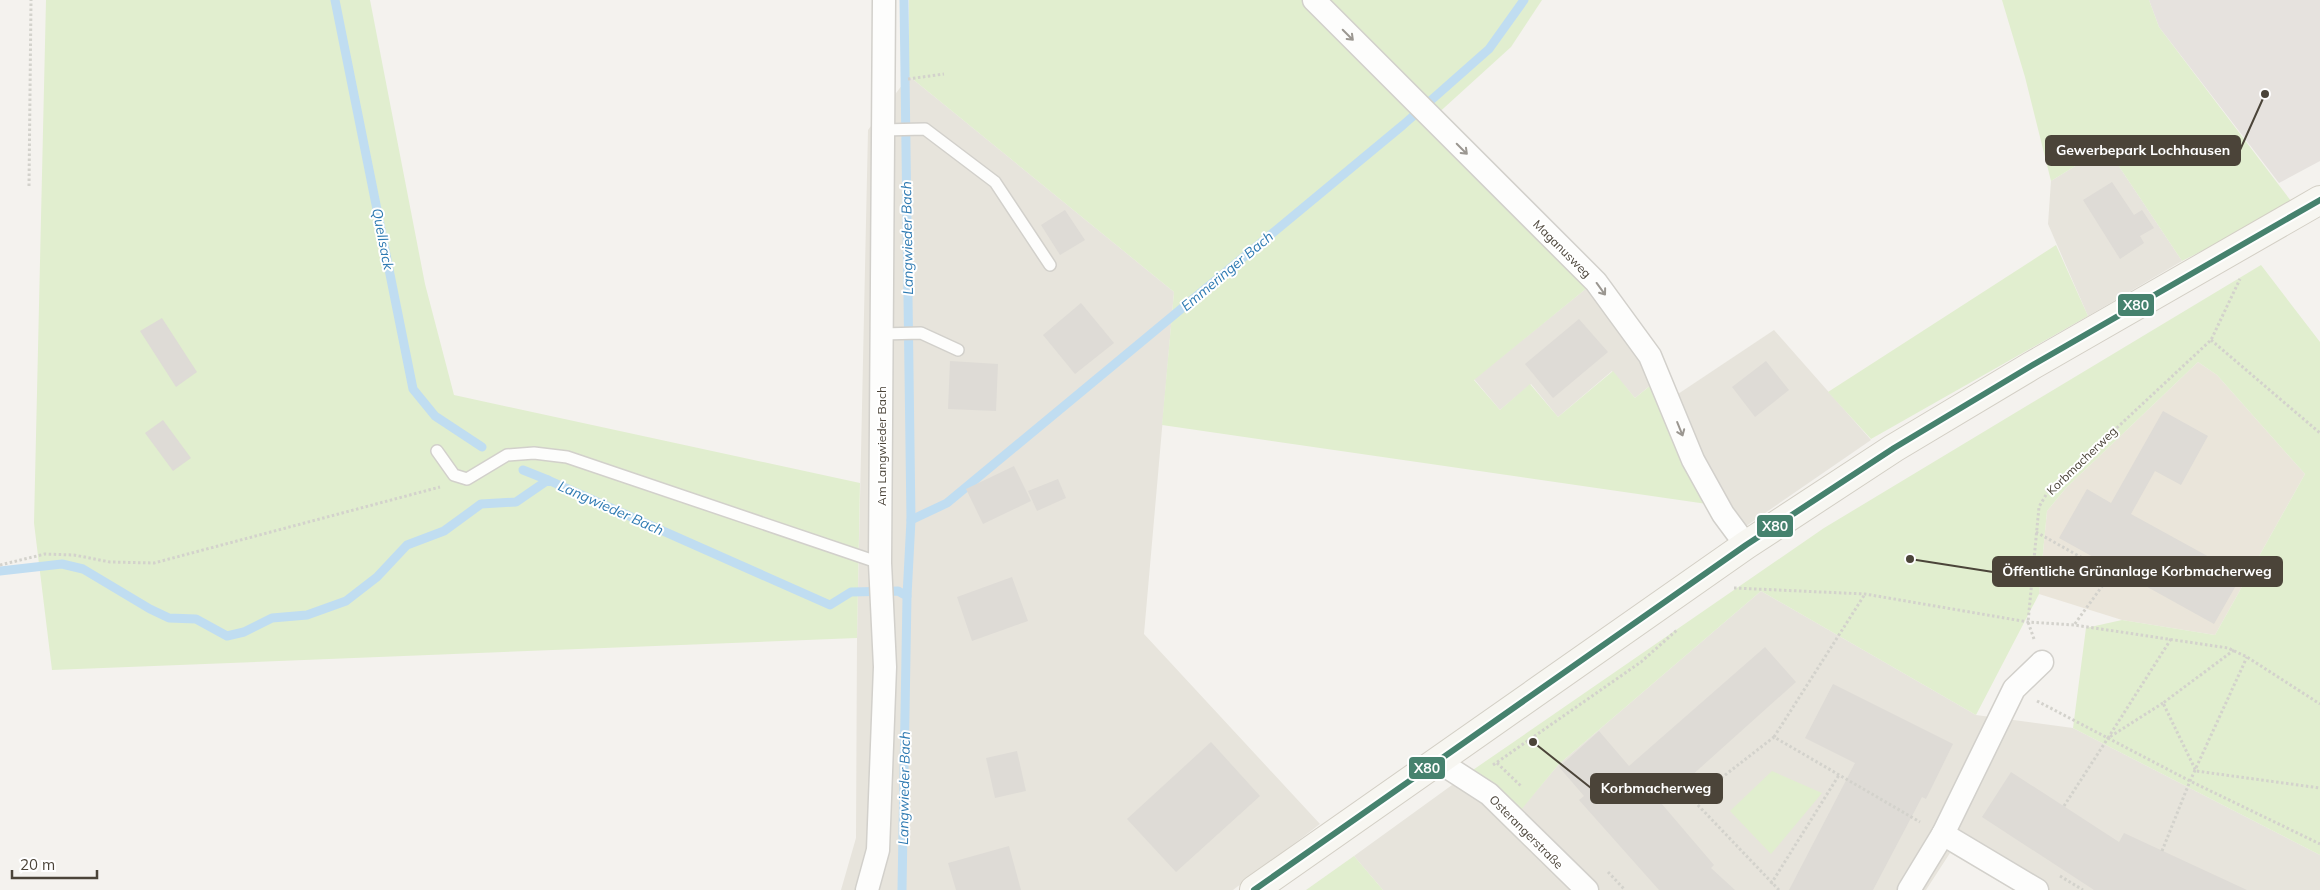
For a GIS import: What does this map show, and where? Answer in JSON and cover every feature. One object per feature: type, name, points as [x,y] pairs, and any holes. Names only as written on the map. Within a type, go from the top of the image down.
[{"type":"main road","points":[[1254,890],[1746,545],[1901,444],[2031,366],[2320,200]]},
{"type":"street","name":"Am Langwieder Bach","points":[[867,890],[878,850],[885,667],[881,571],[890,334],[889,130],[884,0]]},
{"type":"street","name":"Maganusweg","points":[[1314,0],[1596,282],[1650,356],[1693,460],[1723,514],[1746,545]]},
{"type":"street","points":[[1909,890],[1943,834],[2014,689],[2042,662]]},
{"type":"street","name":"Osterangerstraße","points":[[1438,761],[1488,794],[1586,890]]},
{"type":"street","points":[[1943,834],[2037,890]]},
{"type":"lane","points":[[889,130],[925,129],[995,182],[1050,265]]},
{"type":"lane","points":[[890,334],[922,333],[958,350]]},
{"type":"lane","points":[[437,451],[454,475],[467,479],[508,455],[534,453],[567,457],[881,571]]},
{"type":"path","points":[[29,186],[31,0]]},
{"type":"path","points":[[922,76],[944,74]]},
{"type":"path","name":"Korbmacherweg","points":[[2042,662],[2028,622],[2039,507],[2047,493],[2211,340],[2245,269],[2234,250]]},
{"type":"path","points":[[2211,340],[2320,432]]},
{"type":"path","points":[[0,565],[45,554],[74,554],[110,562],[154,563],[467,479]]},
{"type":"path","points":[[2036,532],[2111,574],[2074,625]]},
{"type":"path","points":[[1726,588],[1865,594],[2028,622],[2074,625],[2228,648],[2247,657],[2320,704]]},
{"type":"path","points":[[1779,890],[1692,800],[1774,737],[1865,594]]},
{"type":"path","points":[[2064,806],[2171,639]]},
{"type":"path","points":[[2108,738],[2163,703],[2234,650]]},
{"type":"path","points":[[2162,851],[2190,780],[2196,771],[2247,657]]},
{"type":"path","points":[[1468,780],[1498,762],[1641,662]]},
{"type":"path","points":[[2014,689],[2190,780],[2320,844]]},
{"type":"path","points":[[2163,703],[2196,771]]},
{"type":"path","points":[[1774,737],[1943,834]]},
{"type":"path","points":[[2196,771],[2320,788]]},
{"type":"path","points":[[1772,884],[1839,775]]},
{"type":"shaded area","points":[[2149,0],[2320,0],[2320,161],[2279,183],[2159,27]]},
{"type":"shaded area","points":[[909,76],[1174,292],[1144,634],[1320,824],[1233,890],[841,890],[856,838],[857,638],[868,130]]},
{"type":"shaded area","points":[[2106,147],[2182,261],[2088,316],[2048,224],[2051,181]]},
{"type":"shaded area","points":[[1593,283],[1630,343],[1652,384],[1635,398],[1612,371],[1558,417],[1531,384],[1500,410],[1474,379]]},
{"type":"shaded area","points":[[1774,330],[1871,440],[1739,531],[1675,396]]},
{"type":"shaded area","points":[[2198,362],[2217,375],[2305,474],[2215,635],[2122,620],[2039,594],[2047,511],[2066,488]]},
{"type":"shaded area","points":[[1761,591],[1976,715],[2073,728],[2320,855],[2320,890],[2013,890],[1950,853],[1926,890],[1383,890],[1354,856],[1470,772],[1516,815],[1559,764]]},
{"type":"green space","points":[[46,0],[370,0],[425,284],[454,395],[860,483],[857,638],[52,670],[34,523]]},
{"type":"green space","points":[[909,0],[1307,0],[1593,283],[1474,380],[1500,410],[1530,384],[1558,417],[1613,371],[1635,398],[1651,385],[1707,504],[1162,425],[1174,292],[909,76]]},
{"type":"green space","points":[[1324,0],[1542,0],[1511,47],[1434,117]]},
{"type":"green space","points":[[2002,0],[2149,0],[2159,27],[2291,201],[2241,231],[2182,261],[2106,147],[2051,181],[2025,77]]},
{"type":"green space","points":[[2056,245],[2088,316],[1871,439],[1828,392]]},
{"type":"green space","points":[[2261,265],[2320,342],[2320,855],[2073,728],[2086,628],[2122,620],[2215,635],[2305,474],[2217,375],[2198,362],[2066,488],[2047,511],[2039,594],[1976,715],[1761,591],[1559,764],[1516,816],[1470,772],[1824,528]]},
{"type":"green space","points":[[1772,771],[1822,793],[1771,854],[1730,811]]},
{"type":"green space","points":[[1354,856],[1383,890],[1306,890]]},
{"type":"building","points":[[2112,182],[2134,215],[2142,210],[2154,228],[2140,236],[2144,243],[2120,259],[2083,200]]},
{"type":"building","points":[[1065,210],[1085,240],[1060,255],[1041,225]]},
{"type":"building","points":[[1081,303],[1114,343],[1075,374],[1043,335]]},
{"type":"building","points":[[162,318],[197,372],[176,387],[140,331]]},
{"type":"building","points":[[1579,319],[1608,352],[1553,398],[1525,364]]},
{"type":"building","points":[[950,361],[998,364],[996,411],[948,409]]},
{"type":"building","points":[[1766,361],[1789,390],[1755,417],[1732,387]]},
{"type":"building","points":[[2163,411],[2208,436],[2181,485],[2155,471],[2131,514],[2242,575],[2214,624],[2059,538],[2087,489],[2111,503]]},
{"type":"building","points":[[163,420],[191,458],[173,471],[145,433]]},
{"type":"building","points":[[1014,466],[1031,501],[983,524],[966,489]]},
{"type":"building","points":[[1058,479],[1066,498],[1037,511],[1028,491]]},
{"type":"building","points":[[1012,577],[1028,621],[972,641],[957,597]]},
{"type":"building","points":[[1765,647],[1796,682],[1661,803],[1714,865],[1711,868],[1735,890],[1659,890],[1579,800],[1584,796],[1559,767],[1599,731],[1629,766]]},
{"type":"building","points":[[1833,684],[1953,744],[1926,799],[1922,797],[1873,890],[1789,890],[1855,763],[1805,738]]},
{"type":"building","points":[[1211,742],[1260,796],[1176,872],[1127,819]]},
{"type":"building","points":[[1017,751],[1026,791],[995,798],[986,758]]},
{"type":"building","points":[[2011,772],[2119,842],[2124,833],[2247,890],[2094,890],[1982,817]]},
{"type":"building","points":[[1009,846],[1021,890],[956,890],[948,863]]},
{"type":"waterway","name":"Quellsack","points":[[335,0],[413,389],[435,416],[482,447]]},
{"type":"waterway","name":"Langwieder Bach","points":[[904,0],[911,520],[907,596]]},
{"type":"waterway","name":"Emmeringer Bach","points":[[911,520],[947,503],[1403,125],[1489,49],[1524,0]]},
{"type":"waterway","name":"Quellsack","points":[[523,470],[548,480]]},
{"type":"waterway","name":"Langwieder Bach","points":[[0,571],[62,564],[83,569],[150,609],[169,618],[196,619],[227,636],[244,632],[272,618],[307,615],[346,601],[377,577],[407,545],[444,531],[481,504],[516,502],[548,480],[830,605],[851,592],[898,591],[907,596],[902,890]]},
{"type":"transit line","name":"X80","points":[[1254,890],[1746,545],[1894,448],[2031,366],[2320,200]]},
{"type":"place","name":"Gewerbepark Lochhausen","points":[[2265,94]]},
{"type":"place","name":"Öffentliche Grünanlage Korbmacherweg","points":[[1910,559]]},
{"type":"place","name":"Korbmacherweg","points":[[1533,742]]}]
